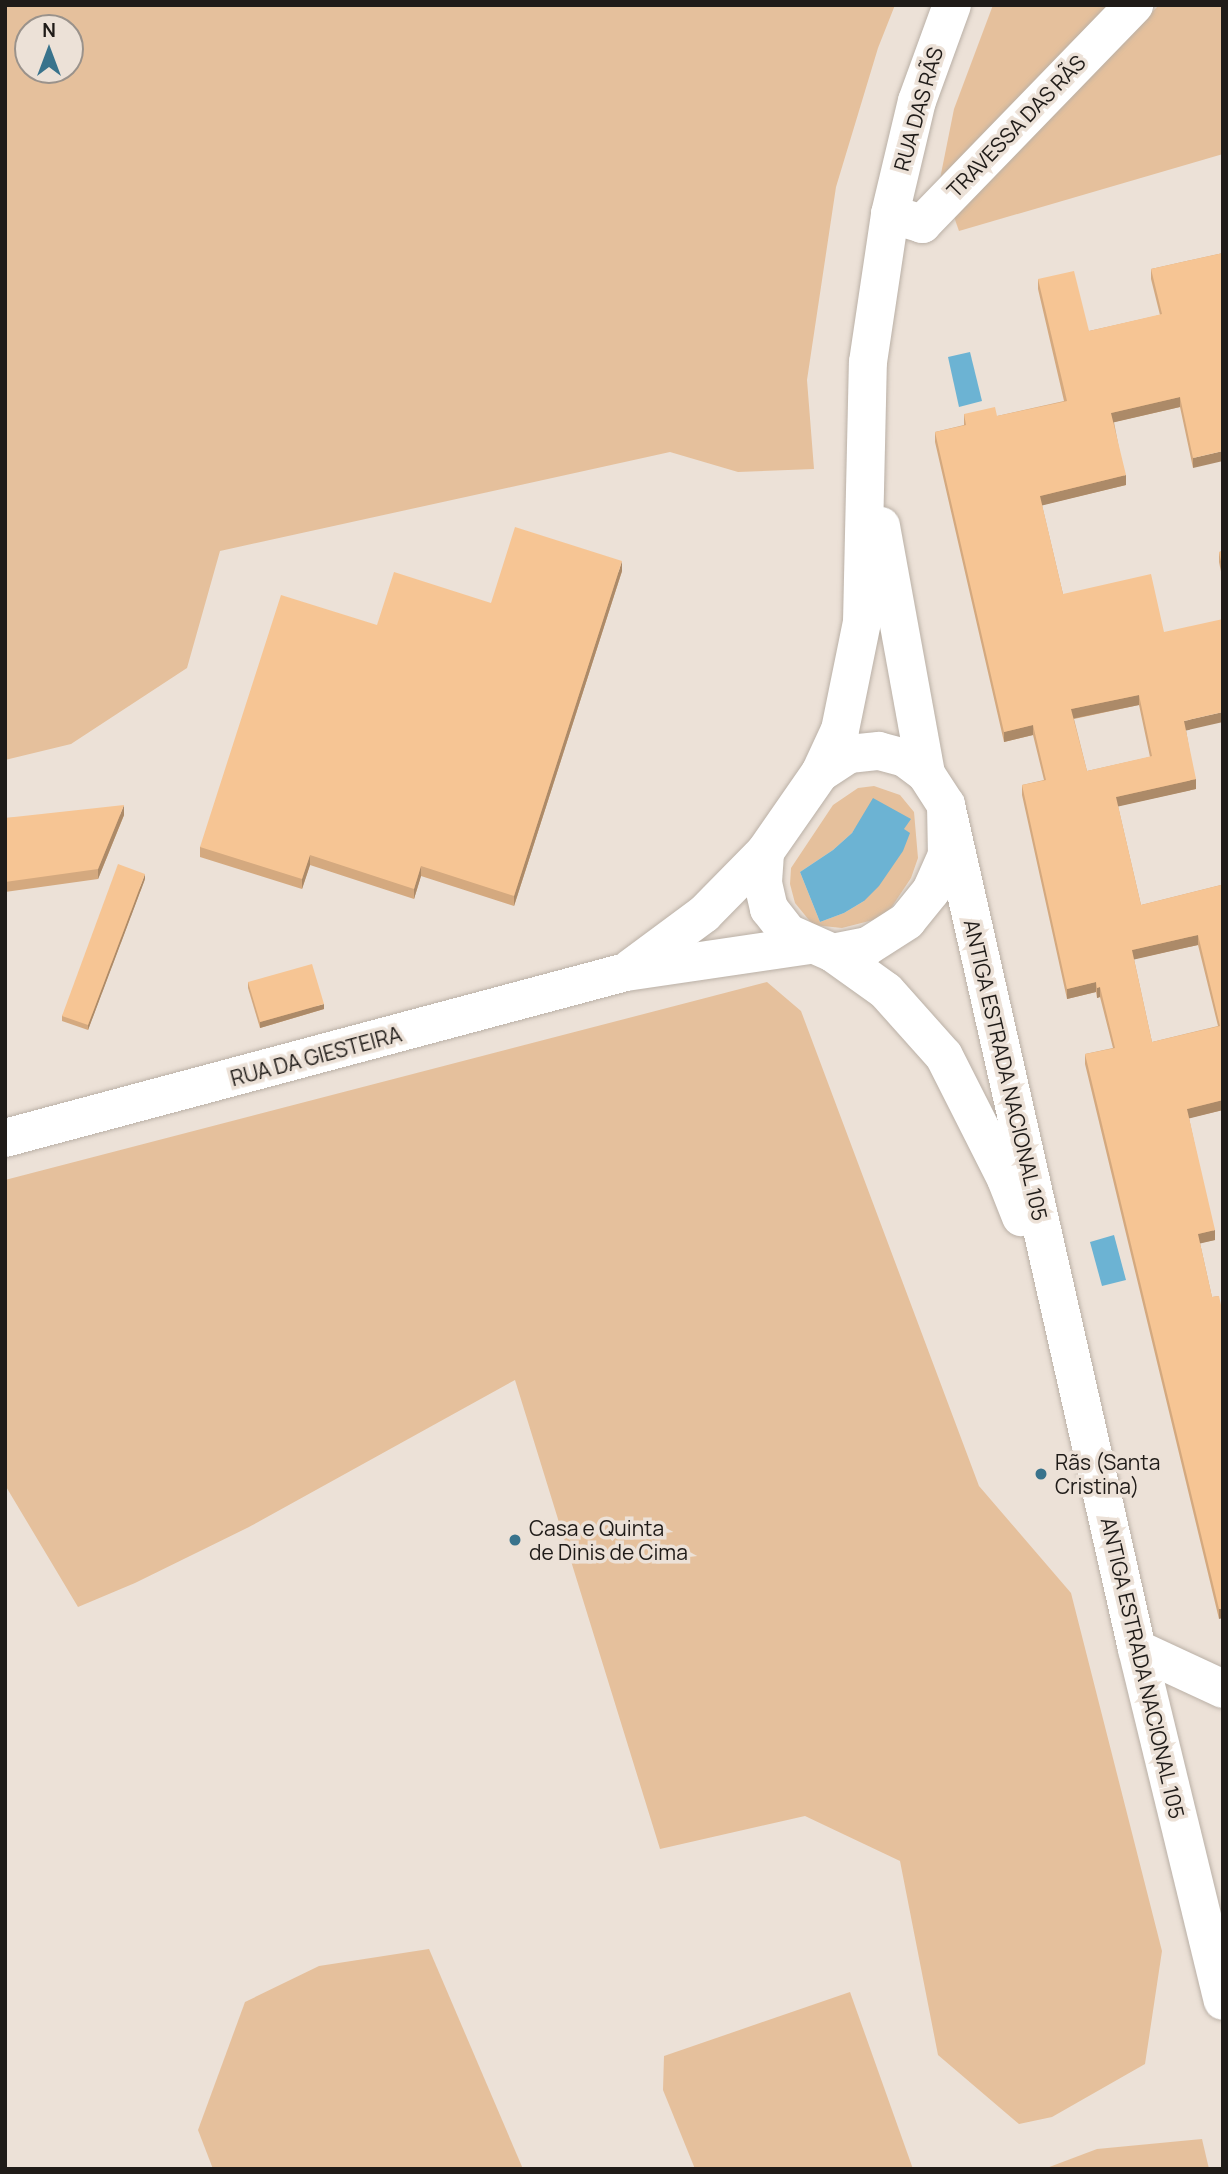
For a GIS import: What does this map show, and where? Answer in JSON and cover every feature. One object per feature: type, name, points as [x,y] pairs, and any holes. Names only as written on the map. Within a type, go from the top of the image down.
[{"type":"main road","name":"RUA DAS RÃS","points":[[890,214],[917,101],[952,5]]},
{"type":"main road","name":"TRAVESSA DAS RÃS","points":[[890,214],[922,224],[1134,5]]},
{"type":"main road","points":[[626,972],[704,914],[765,852],[820,773],[840,730],[862,622],[868,362],[890,214]]},
{"type":"main road","points":[[867,455],[926,774]]},
{"type":"main road","points":[[765,852],[763,882],[769,909],[788,933],[820,949],[868,946],[907,921],[931,891],[947,855],[946,805],[926,774],[905,758],[878,751],[849,754],[820,773]]},
{"type":"main road","name":"ANTIGA ESTRADA NACIONAL 105","points":[[946,805],[1136,1649],[1223,2001]]},
{"type":"main road","name":"ANTIGA ESTRADA NACIONAL 105","points":[[820,949],[886,990],[944,1056],[1006,1179],[1066,1335]]},
{"type":"main road","name":"RUA DA GIESTEIRA","points":[[5,1138],[626,972],[820,949]]},
{"type":"main road","points":[[1136,1649],[1223,1689]]},
{"type":"shaded area","points":[[5,5],[895,5],[878,48],[836,187],[807,380],[814,469],[738,472],[670,452],[220,551],[187,668],[71,744],[5,760]]},
{"type":"shaded area","points":[[993,5],[1122,5],[937,194],[954,109]]},
{"type":"shaded area","points":[[1159,5],[1223,5],[1223,154],[959,231],[953,214]]},
{"type":"shaded area","points":[[874,786],[900,795],[914,812],[918,858],[911,878],[891,908],[877,919],[842,928],[813,925],[795,903],[790,884],[791,868],[833,805],[858,788]],"holes":[[[863,817],[864,901],[844,913],[820,922],[800,872],[833,850],[852,833]]]},
{"type":"shaded area","points":[[767,982],[801,1011],[979,1486],[1071,1593],[1162,1951],[1145,2064],[1052,2117],[1019,2124],[938,2055],[900,1861],[805,1816],[660,1849],[515,1380],[249,1527],[135,1583],[78,1607],[5,1485],[5,1180]]},
{"type":"shaded area","points":[[429,1949],[523,2169],[213,2169],[198,2130],[245,2002],[319,1966]]},
{"type":"shaded area","points":[[850,1992],[913,2169],[695,2169],[663,2090],[664,2056]]},
{"type":"shaded area","points":[[1202,2139],[1209,2169],[1044,2169],[1097,2149]]},
{"type":"water","points":[[970,352],[982,401],[959,407],[948,357]]},
{"type":"water","points":[[873,798],[911,819],[904,829],[910,833],[903,851],[879,886],[864,901],[844,913],[820,922],[800,872],[833,850],[852,833]]},
{"type":"water","points":[[1114,1235],[1126,1280],[1102,1286],[1090,1242]]},
{"type":"building","points":[[1223,253],[1223,451],[1193,458],[1180,397],[1111,413],[1126,475],[1040,496],[1063,594],[1151,574],[1164,632],[1223,619],[1223,712],[1184,721],[1196,779],[1116,797],[1141,905],[1221,885],[1223,892],[1223,1100],[1187,1109],[1215,1230],[1198,1234],[1212,1297],[1219,1296],[1223,1314],[1223,1608],[1219,1609],[1085,1054],[1115,1048],[1100,987],[1097,988],[1096,982],[1067,989],[1022,785],[1046,780],[1033,725],[1004,732],[935,432],[966,425],[964,414],[995,407],[997,416],[1067,401],[1038,279],[1074,271],[1089,331],[1162,314],[1151,269]],"holes":[[[1139,695],[1152,756],[1087,771],[1071,709]],[[1198,935],[1220,1026],[1152,1042],[1132,950]]]},
{"type":"building","points":[[515,527],[622,561],[514,896],[421,866],[414,889],[310,855],[302,879],[200,847],[281,595],[377,625],[394,572],[491,603]]},
{"type":"building","points":[[1223,551],[1223,571],[1219,552]]},
{"type":"building","points":[[124,805],[98,869],[5,882],[5,818]]},
{"type":"building","points":[[118,864],[145,874],[88,1025],[62,1016]]},
{"type":"building","points":[[312,964],[324,1004],[260,1022],[248,982]]},
{"type":"place","name":"Rãs (Santa Cristina)","points":[[1041,1474]]},
{"type":"place","name":"Casa e Quinta de Dinis de Cima","points":[[515,1540]]}]
